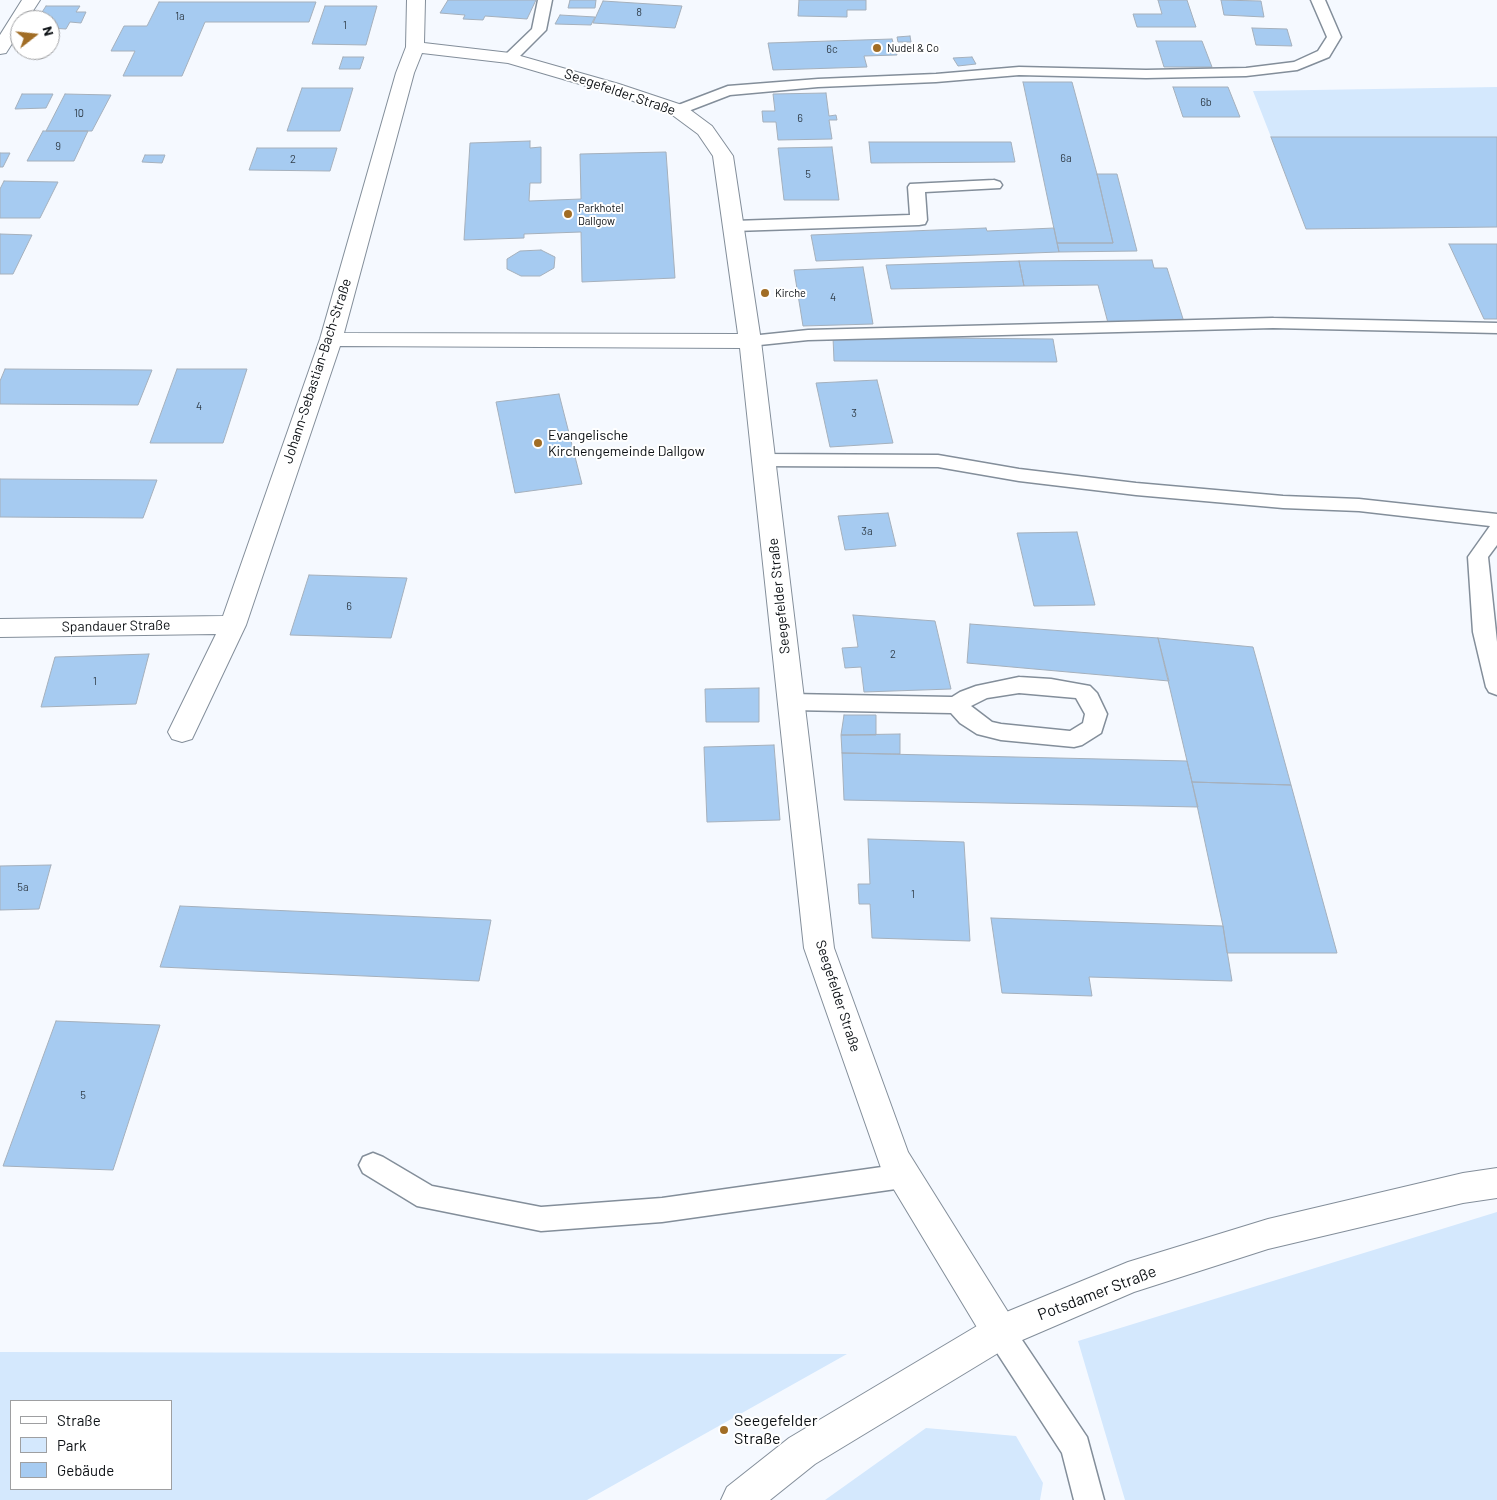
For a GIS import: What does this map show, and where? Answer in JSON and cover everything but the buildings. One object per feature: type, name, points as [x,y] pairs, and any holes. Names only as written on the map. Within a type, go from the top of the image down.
[{"type":"street","points":[[0,49],[31,0]]},
{"type":"street","name":"Johann-Sebastian-Bach-Straße","points":[[182,732],[233,624],[330,339],[405,73],[415,47],[416,0]]},
{"type":"street","name":"Seegefelder Straße","points":[[415,47],[510,58],[613,88],[678,110],[706,130],[724,156],[750,341],[819,948],[893,1158],[1000,1332]]},
{"type":"street","points":[[330,339],[750,341]]},
{"type":"street","name":"Spandauer Straße","points":[[0,628],[233,624]]},
{"type":"street","name":"Potsdamer Straße","points":[[740,1500],[802,1451],[1000,1332],[1128,1278],[1268,1234],[1463,1188],[1497,1183]]},
{"type":"lane","points":[[510,58],[539,30],[545,0]]},
{"type":"lane","points":[[678,110],[728,91],[818,83],[936,78],[1019,71],[1146,74],[1246,72],[1297,66],[1324,54],[1334,37],[1318,0]]},
{"type":"lane","points":[[734,226],[919,220],[916,187],[994,185]]},
{"type":"lane","points":[[750,341],[808,334],[1274,323],[1497,328]]},
{"type":"lane","points":[[763,460],[938,461],[1019,475],[1136,489],[1283,502],[1359,505],[1497,520]]},
{"type":"lane","points":[[1497,530],[1478,557],[1484,632],[1497,687]]},
{"type":"lane","points":[[791,702],[957,705],[968,697],[998,688],[1019,685],[1082,691],[1089,698],[1096,714],[1093,727],[1074,739],[1001,732],[985,728],[968,717],[957,705]]},
{"type":"lane","points":[[373,1165],[428,1197],[542,1219],[662,1210],[903,1176]]},
{"type":"lane","points":[[1000,1332],[1076,1447],[1089,1500]]},
{"type":"green space","points":[[1497,87],[1497,137],[1271,137],[1253,91]]},
{"type":"green space","points":[[1497,1212],[1497,1500],[1125,1500],[1078,1341]]},
{"type":"green space","points":[[0,1352],[847,1354],[587,1500],[0,1500]]},
{"type":"green space","points":[[926,1428],[1016,1436],[1043,1483],[1040,1500],[825,1500]]},
{"type":"place","name":"Nudel & Co","points":[[877,48]]},
{"type":"place","name":"Parkhotel Dallgow","points":[[568,214]]},
{"type":"place","name":"Kirche","points":[[765,293]]},
{"type":"place","name":"Evangelische Kirchengemeinde Dallgow","points":[[538,443]]},
{"type":"place","name":"Seegefelder Straße","points":[[724,1430]]}]
